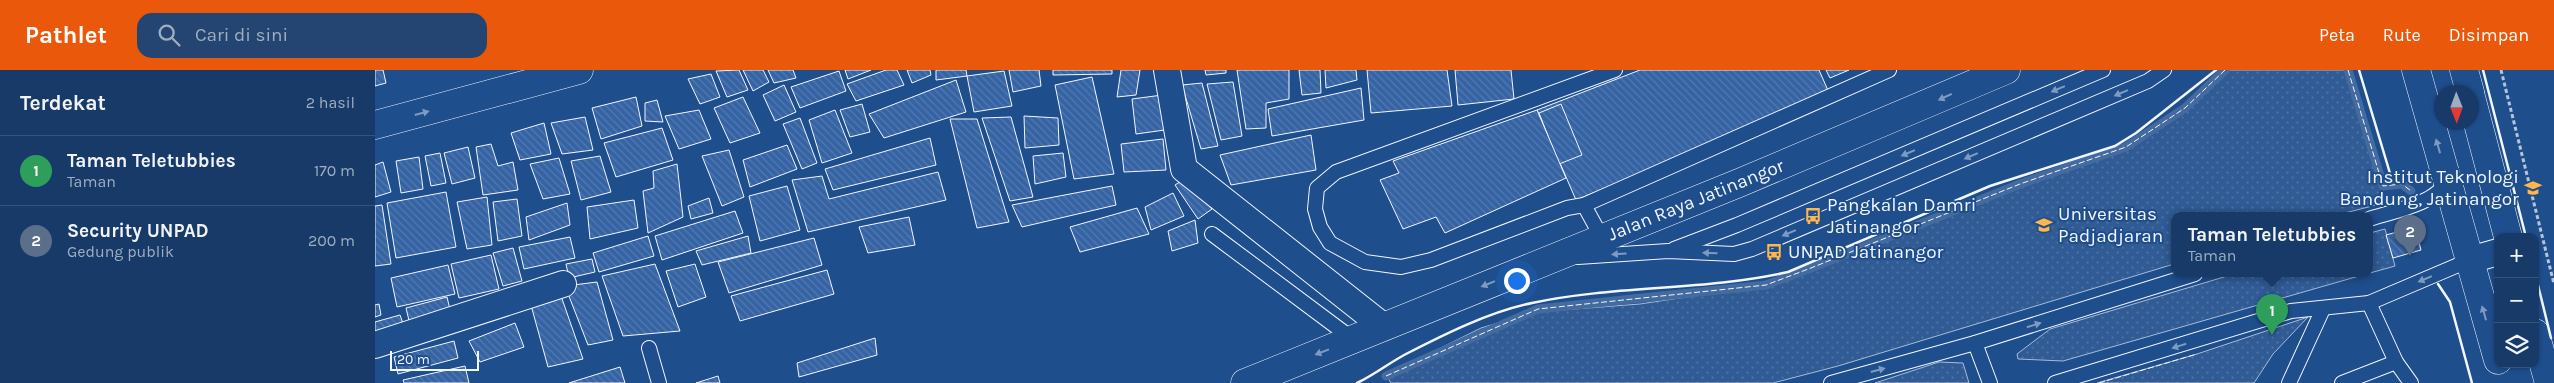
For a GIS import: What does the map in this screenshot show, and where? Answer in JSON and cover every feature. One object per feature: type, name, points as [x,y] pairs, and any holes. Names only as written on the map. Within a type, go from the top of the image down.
[{"type":"main road","points":[[375,125],[579,70]]},
{"type":"main road","name":"Jalan Raya Jatinangor","points":[[1245,383],[1549,258],[1739,184],[1970,77],[2006,70]]},
{"type":"main road","points":[[2416,70],[2494,346]]},
{"type":"main road","points":[[2464,70],[2468,85]]},
{"type":"main road","points":[[2479,127],[2507,233]]},
{"type":"main road","points":[[2539,347],[2549,383]]},
{"type":"main road","points":[[2500,368],[2504,383]]},
{"type":"street","points":[[1167,70],[1185,169],[1383,327]]},
{"type":"street","points":[[2469,260],[2494,253]]},
{"type":"street","points":[[375,345],[563,284]]},
{"type":"lane","points":[[1615,70],[1337,172],[1317,188],[1315,209],[1320,227],[1330,243],[1365,262],[1401,267],[1431,260],[1567,208],[1584,205],[1889,70]]},
{"type":"lane","points":[[1668,252],[1737,225],[2103,70]]},
{"type":"lane","points":[[1549,258],[1668,252],[1734,254],[2148,81],[2164,70]]},
{"type":"lane","points":[[2373,218],[2429,200],[2444,187],[2447,178]]},
{"type":"lane","points":[[1584,205],[1602,238]]},
{"type":"lane","points":[[1212,234],[1353,340]]},
{"type":"lane","points":[[2055,383],[2291,311],[2369,303],[2469,260]]},
{"type":"lane","points":[[1831,383],[1975,343],[2185,277]]},
{"type":"lane","points":[[2369,303],[2396,362],[2411,383]]},
{"type":"lane","points":[[2289,383],[2323,309]]},
{"type":"lane","points":[[1975,343],[1990,383]]},
{"type":"lane","points":[[649,348],[659,383]]},
{"type":"lane","points":[[2342,383],[2396,362]]},
{"type":"path","points":[[2501,70],[2554,284]]},
{"type":"shaded area","name":"Universitas Padjadjaran","points":[[2225,70],[2348,70],[2383,186],[2384,203],[2349,212],[2171,212],[2171,265],[1838,366],[1773,383],[1391,383],[1386,375],[1481,328],[1535,312],[1640,304],[1766,285],[2020,184],[2126,147],[2185,108]]},
{"type":"shaded area","points":[[2385,229],[2395,266],[2373,272],[2373,232]]},
{"type":"shaded area","points":[[2224,277],[2356,277],[2063,361],[2018,359],[2017,354],[2050,329]]},
{"type":"shaded area","points":[[2308,317],[2273,354],[2254,383],[2097,383],[2197,354]]},
{"type":"shaded area","points":[[1939,362],[1963,363],[1969,383],[1875,383]]},
{"type":"building","points":[[375,70],[383,70],[386,83],[375,86]]},
{"type":"building","points":[[739,70],[748,90],[727,97],[716,71]]},
{"type":"building","points":[[743,70],[763,70],[769,82],[753,91]]},
{"type":"building","points":[[768,70],[793,70],[796,78],[774,83]]},
{"type":"building","points":[[845,70],[871,70],[848,79]]},
{"type":"building","points":[[886,70],[897,70],[904,85],[856,101],[847,84]]},
{"type":"building","points":[[907,70],[930,70],[931,75],[912,83]]},
{"type":"building","points":[[936,70],[966,70],[967,76],[936,80]]},
{"type":"building","points":[[1009,70],[1039,70],[1041,86],[1013,92]]},
{"type":"building","points":[[1053,70],[1112,70],[1112,74],[1053,75]]},
{"type":"building","points":[[1121,70],[1140,70],[1136,95],[1117,97]]},
{"type":"building","points":[[1205,70],[1226,70],[1226,73],[1206,75]]},
{"type":"building","points":[[1237,70],[1289,70],[1289,99],[1266,103],[1266,128],[1246,129]]},
{"type":"building","points":[[1299,70],[1320,70],[1321,93],[1302,95]]},
{"type":"building","points":[[1325,70],[1356,70],[1357,80],[1326,88]]},
{"type":"building","points":[[1367,70],[1447,70],[1452,106],[1371,113]]},
{"type":"building","points":[[1455,70],[1511,70],[1514,99],[1458,105]]},
{"type":"building","points":[[1640,70],[1819,70],[1830,95],[1576,200],[1537,110]]},
{"type":"building","points":[[1826,70],[1849,70],[1830,78]]},
{"type":"building","points":[[839,71],[846,91],[800,108],[791,87]]},
{"type":"building","points":[[1004,71],[1012,106],[974,112],[967,76]]},
{"type":"building","points":[[711,74],[720,97],[700,104],[688,79]]},
{"type":"building","points":[[1092,77],[1114,174],[1074,179],[1055,85]]},
{"type":"building","points":[[956,80],[966,112],[884,138],[869,114]]},
{"type":"building","points":[[1233,82],[1242,136],[1221,140],[1207,84]]},
{"type":"building","points":[[1202,83],[1218,146],[1201,149],[1182,85]]},
{"type":"building","points":[[784,85],[796,112],[775,121],[763,95]]},
{"type":"building","points":[[1361,88],[1364,120],[1272,136],[1268,109]]},
{"type":"building","points":[[1170,94],[1172,129],[1136,134],[1132,99]]},
{"type":"building","points":[[636,97],[642,126],[601,139],[592,108]]},
{"type":"building","points":[[743,97],[760,133],[730,143],[714,108]]},
{"type":"building","points":[[657,100],[663,122],[645,121],[645,103]]},
{"type":"building","points":[[862,104],[870,132],[850,137],[840,110]]},
{"type":"building","points":[[1561,104],[1582,155],[1559,164],[1539,113]]},
{"type":"building","points":[[699,110],[711,139],[679,149],[665,116]]},
{"type":"building","points":[[835,110],[852,153],[822,163],[809,120]]},
{"type":"building","points":[[1537,110],[1566,178],[1445,233],[1436,217],[1403,229],[1380,180],[1399,173],[1393,161]]},
{"type":"building","points":[[1024,116],[1058,118],[1059,145],[1025,148]]},
{"type":"building","points":[[585,117],[593,150],[562,154],[551,123]]},
{"type":"building","points":[[1011,117],[1033,197],[1010,201],[982,118]]},
{"type":"building","points":[[800,118],[817,163],[802,169],[783,124]]},
{"type":"building","points":[[950,119],[977,119],[1009,222],[977,228]]},
{"type":"building","points":[[544,123],[551,154],[520,160],[511,133]]},
{"type":"building","points":[[662,128],[673,160],[616,177],[604,143]]},
{"type":"building","points":[[1311,135],[1316,170],[1231,185],[1220,155]]},
{"type":"building","points":[[930,138],[936,165],[833,190],[825,169]]},
{"type":"building","points":[[1163,139],[1166,170],[1124,172],[1121,144]]},
{"type":"building","points":[[491,144],[498,166],[513,162],[518,190],[483,195],[476,147]]},
{"type":"building","points":[[787,145],[797,169],[750,187],[743,160]]},
{"type":"building","points":[[468,147],[475,178],[452,184],[444,153]]},
{"type":"building","points":[[729,150],[744,197],[722,206],[702,156]]},
{"type":"building","points":[[440,153],[446,183],[431,186],[425,156]]},
{"type":"building","points":[[1063,153],[1066,177],[1035,184],[1033,156]]},
{"type":"building","points":[[600,156],[611,192],[581,200],[571,161]]},
{"type":"building","points":[[419,157],[423,189],[401,193],[396,161]]},
{"type":"building","points":[[559,158],[570,194],[543,199],[530,164]]},
{"type":"building","points":[[383,162],[391,192],[375,197],[375,165]]},
{"type":"building","points":[[677,164],[683,217],[648,233],[643,191],[654,188],[653,171]]},
{"type":"building","points":[[938,172],[946,200],[808,232],[792,180],[822,176],[829,199]]},
{"type":"building","points":[[1189,176],[1212,209],[1198,219],[1175,185]]},
{"type":"building","points":[[787,186],[800,230],[760,241],[749,196]]},
{"type":"building","points":[[1112,186],[1116,205],[1022,227],[1012,205]]},
{"type":"building","points":[[446,192],[456,247],[396,258],[387,203]]},
{"type":"building","points":[[1173,193],[1184,216],[1151,230],[1145,207]]},
{"type":"building","points":[[487,197],[492,245],[467,249],[457,202]]},
{"type":"building","points":[[709,198],[713,213],[691,219],[688,206]]},
{"type":"building","points":[[517,199],[522,236],[498,241],[493,202]]},
{"type":"building","points":[[634,200],[638,228],[590,239],[587,207]]},
{"type":"building","points":[[567,203],[570,225],[529,240],[526,217]]},
{"type":"building","points":[[382,205],[391,264],[375,266],[375,206]]},
{"type":"building","points":[[1137,208],[1149,234],[1080,252],[1070,227]]},
{"type":"building","points":[[735,211],[743,233],[662,260],[655,236]]},
{"type":"building","points":[[909,217],[915,245],[868,253],[859,227]]},
{"type":"building","points":[[1195,220],[1198,243],[1172,251],[1168,231]]},
{"type":"building","points":[[2415,227],[2421,250],[2393,258],[2386,235]]},
{"type":"building","points":[[648,236],[654,256],[599,272],[593,253]]},
{"type":"building","points":[[748,236],[751,253],[702,265],[696,251]]},
{"type":"building","points":[[570,237],[575,258],[524,269],[519,247]]},
{"type":"building","points":[[814,238],[822,265],[729,293],[718,262]]},
{"type":"building","points":[[513,248],[522,281],[503,286],[493,253]]},
{"type":"building","points":[[491,255],[499,289],[459,298],[451,264]]},
{"type":"building","points":[[592,259],[595,272],[569,278],[566,264]]},
{"type":"building","points":[[655,264],[680,331],[623,336],[602,276]]},
{"type":"building","points":[[695,264],[706,297],[678,307],[666,271]]},
{"type":"building","points":[[448,265],[455,294],[397,307],[391,278]]},
{"type":"building","points":[[827,270],[834,294],[740,321],[731,296]]},
{"type":"building","points":[[597,282],[613,340],[588,345],[565,286]]},
{"type":"building","points":[[560,293],[583,359],[548,367],[529,298]]},
{"type":"building","points":[[447,297],[452,318],[412,333],[406,308]]},
{"type":"building","points":[[379,304],[381,315],[375,317],[375,305]]},
{"type":"building","points":[[400,315],[406,332],[375,342],[375,322]]},
{"type":"building","points":[[515,323],[524,347],[480,362],[469,341]]},
{"type":"building","points":[[875,338],[877,355],[799,377],[797,363]]},
{"type":"building","points":[[454,341],[458,358],[398,374],[394,357]]},
{"type":"building","points":[[465,366],[469,383],[404,383],[403,380]]},
{"type":"building","points":[[620,367],[625,383],[569,383]]},
{"type":"building","points":[[718,376],[720,383],[696,383]]},
{"type":"waterway","points":[[1386,376],[1538,309],[1766,285],[2020,184],[2126,147],[2185,108],[2225,70]]},
{"type":"waterway","points":[[2348,70],[2383,186],[2402,184],[2411,191]]},
{"type":"fence","points":[[1386,376],[1538,309],[1766,285],[2020,184],[2126,147],[2185,108],[2225,70]]},
{"type":"fence","points":[[2348,70],[2383,186],[2402,184],[2411,191]]},
{"type":"fence","points":[[2099,383],[2197,354]]},
{"type":"wall","points":[[1357,383],[1436,339],[1468,324],[1516,307],[1564,297],[1724,282],[1788,272],[1990,186],[2115,146],[2136,133],[2216,70]]},
{"type":"wall","points":[[2359,70],[2392,180]]},
{"type":"wall","points":[[2483,70],[2525,233]]},
{"type":"wall","points":[[2536,278],[2551,338]]},
{"type":"wall","points":[[2438,284],[2450,302],[2472,383]]},
{"type":"place","name":"Institut Teknologi Bandung, Jatinangor","points":[[2533,188]]},
{"type":"place","name":"Pangkalan Damri Jatinangor","points":[[1813,216]]},
{"type":"place","name":"Universitas Padjadjaran","points":[[2044,225]]},
{"type":"place","name":"UNPAD Jatinangor","points":[[1774,252]]},
{"type":"place","name":"Security UNPAD","points":[[2410,256]]},
{"type":"place","name":"Taman Teletubbies","points":[[2272,335]]}]
